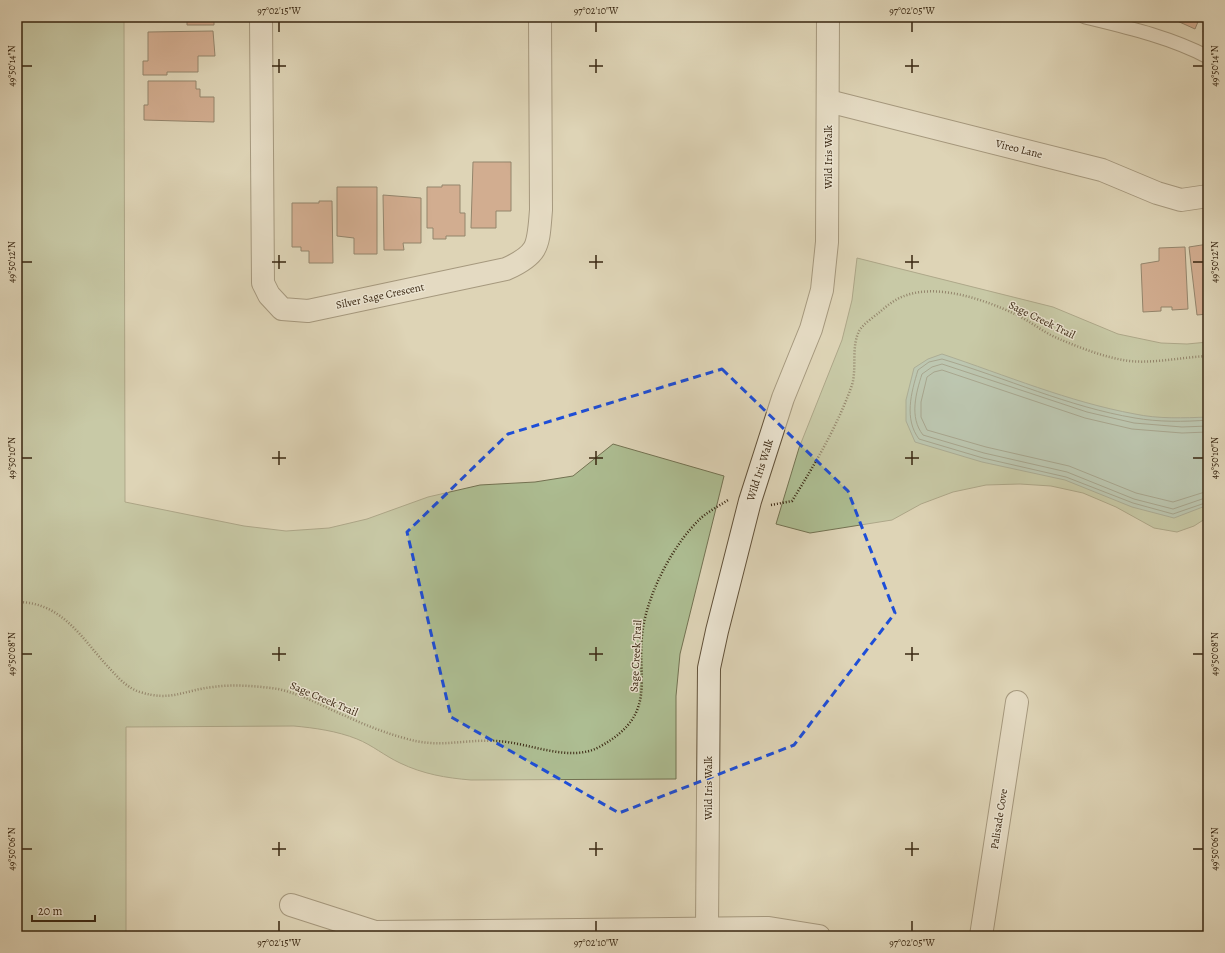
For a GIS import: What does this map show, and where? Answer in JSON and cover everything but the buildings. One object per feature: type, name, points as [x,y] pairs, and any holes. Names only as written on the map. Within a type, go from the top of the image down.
[{"type":"street","name":"Silver Sage Crescent","points":[[261,17],[263,283],[269,295],[282,309],[308,311],[506,269],[521,262],[532,254],[539,236],[541,210],[540,17]]},
{"type":"street","name":"Wild Iris Walk","points":[[707,928],[709,668],[750,501],[783,398],[811,329],[822,290],[827,242],[828,17]]},
{"type":"street","name":"Vireo Lane","points":[[828,101],[1102,170],[1157,193],[1181,200],[1208,196]]},
{"type":"street","name":"Palisade Cove","points":[[981,936],[1017,702]]},
{"type":"street","points":[[291,905],[375,932],[769,928],[819,936]]},
{"type":"lane","points":[[1085,17],[1129,28],[1167,40],[1208,57]]},
{"type":"path","name":"Sage Creek Trail","points":[[17,602],[32,602],[49,608],[77,631],[101,660],[122,681],[138,692],[171,697],[194,689],[215,686],[251,686],[279,689],[301,696],[358,722],[404,739],[430,744],[496,740],[559,751],[588,752],[600,747],[612,739],[626,727],[637,712],[642,693],[642,642],[648,607],[669,561],[683,538],[702,518],[729,499],[770,505],[792,500],[820,457],[852,384],[856,341],[859,331],[892,302],[908,294],[930,292],[954,294],[1016,314],[1056,338],[1092,352],[1124,361],[1138,362],[1208,356]]},
{"type":"highlighted area","points":[[722,369],[848,491],[895,613],[794,745],[619,813],[451,717],[407,532],[508,434]]},
{"type":"green space","points":[[17,17],[124,17],[125,502],[244,526],[286,531],[329,528],[367,519],[428,497],[480,485],[535,482],[573,476],[613,444],[724,476],[680,654],[676,696],[676,779],[471,780],[444,777],[417,770],[394,760],[357,739],[318,729],[294,726],[126,727],[126,936],[17,936]]},
{"type":"green space","points":[[857,258],[1053,307],[1118,334],[1161,343],[1187,344],[1208,342],[1208,517],[1194,526],[1177,532],[1154,528],[1116,507],[1083,493],[1051,486],[1020,484],[986,485],[953,492],[921,504],[892,520],[810,533],[776,524],[799,448],[842,340],[852,300]]},
{"type":"water","points":[[942,354],[1037,387],[1110,409],[1153,417],[1208,417],[1208,505],[1174,518],[1132,507],[1065,480],[982,462],[915,442],[906,421],[906,400],[914,368],[928,359]]}]
